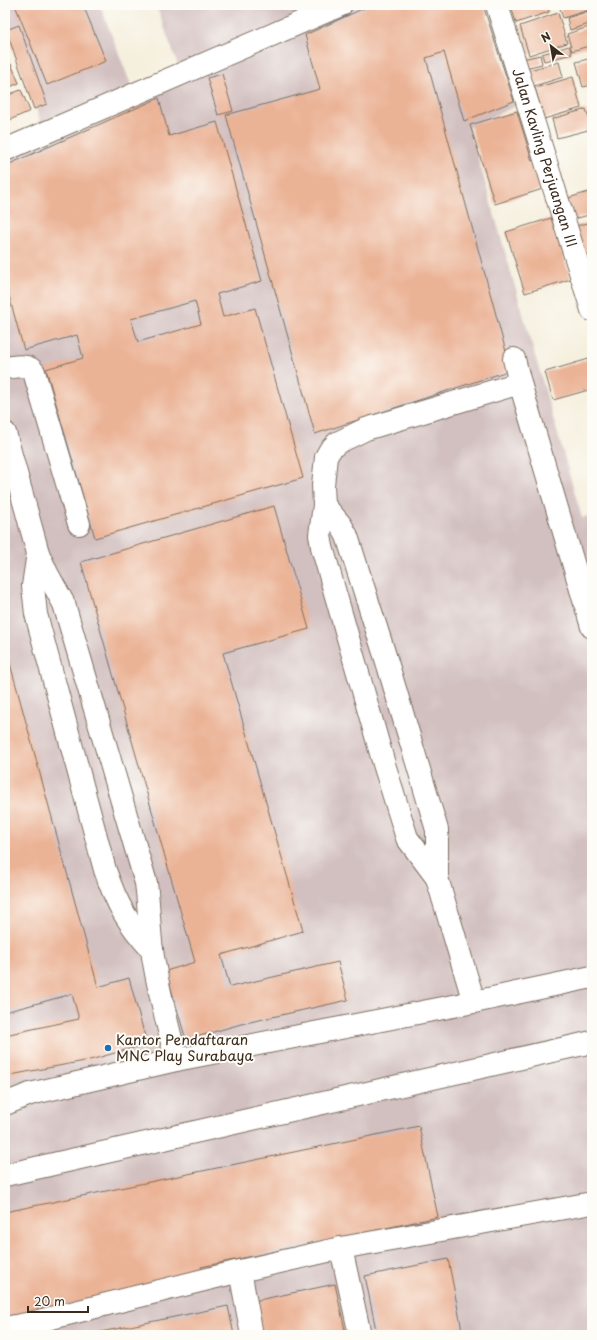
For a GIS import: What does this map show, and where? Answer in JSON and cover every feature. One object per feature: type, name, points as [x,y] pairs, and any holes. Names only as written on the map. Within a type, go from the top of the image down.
[{"type":"street","points":[[5,150],[341,5]]},
{"type":"street","name":"Jalan Kavling Perjuangan III","points":[[497,5],[587,277],[592,310]]},
{"type":"street","points":[[514,359],[592,627]]},
{"type":"street","points":[[5,368],[28,366],[32,368],[34,372],[79,524]]},
{"type":"street","points":[[437,878],[407,838],[384,764],[322,547],[320,535],[324,505],[323,485],[326,457],[337,443],[366,429],[520,383]]},
{"type":"street","points":[[5,433],[38,553],[64,604],[146,883],[152,950],[176,1060]]},
{"type":"street","points":[[324,505],[341,525],[347,536],[415,756],[437,830],[437,878],[474,1002]]},
{"type":"street","points":[[38,553],[33,586],[36,614],[104,870],[123,914],[152,950]]},
{"type":"street","points":[[5,1104],[30,1094],[176,1060],[474,1002],[592,977]]},
{"type":"street","points":[[5,1175],[592,1042]]},
{"type":"street","points":[[6,1328],[32,1329],[240,1271],[341,1248],[592,1203]]},
{"type":"street","points":[[341,1248],[360,1335]]},
{"type":"street","points":[[240,1271],[252,1335]]},
{"type":"shaded area","points":[[5,5],[100,5],[131,85],[179,68],[156,5],[484,5],[516,106],[469,127],[582,518],[592,514],[592,1335],[5,1335],[5,143],[42,126],[5,20]]},
{"type":"building","points":[[15,5],[83,5],[106,61],[47,85]]},
{"type":"building","points":[[371,5],[483,5],[514,101],[464,121],[444,52],[426,58],[511,370],[315,434],[226,115],[320,89],[305,35]]},
{"type":"building","points":[[511,5],[547,5],[549,12],[516,23]]},
{"type":"building","points":[[559,5],[592,5],[592,9],[563,18]]},
{"type":"building","points":[[592,10],[592,23],[570,30],[567,18]]},
{"type":"building","points":[[558,13],[567,43],[529,55],[520,26]]},
{"type":"building","points":[[19,25],[47,104],[34,109],[6,30]]},
{"type":"building","points":[[592,26],[592,45],[572,51],[567,34]]},
{"type":"building","points":[[569,46],[572,54],[544,61],[542,54]]},
{"type":"building","points":[[5,49],[10,64],[5,65]]},
{"type":"building","points":[[540,55],[542,64],[525,68],[523,59]]},
{"type":"building","points":[[592,58],[592,85],[583,87],[576,62]]},
{"type":"building","points":[[559,62],[563,77],[531,87],[526,71]]},
{"type":"building","points":[[11,64],[19,83],[5,89],[5,66]]},
{"type":"building","points":[[222,74],[233,111],[218,115],[207,78]]},
{"type":"building","points":[[573,77],[581,108],[544,119],[535,88]]},
{"type":"building","points":[[21,90],[30,111],[5,122],[5,96]]},
{"type":"building","points":[[159,98],[169,136],[217,122],[262,281],[217,294],[223,317],[255,308],[303,478],[95,538],[46,369],[83,358],[77,335],[24,350],[5,282],[5,166]],"holes":[[[195,301],[201,324],[138,342],[131,319]]]},
{"type":"building","points":[[586,109],[592,129],[557,138],[552,119]]},
{"type":"building","points":[[517,111],[532,161],[536,159],[546,188],[495,204],[470,125]]},
{"type":"building","points":[[592,191],[592,214],[571,220],[565,199]]},
{"type":"building","points":[[551,218],[571,279],[525,293],[506,232]]},
{"type":"building","points":[[592,222],[592,253],[580,256],[572,227]]},
{"type":"building","points":[[592,358],[592,389],[553,400],[545,372]]},
{"type":"building","points":[[274,506],[309,629],[223,653],[303,931],[221,955],[230,987],[338,962],[348,1000],[241,1024],[186,1040],[166,971],[195,962],[81,562]]},
{"type":"building","points":[[5,645],[98,987],[129,978],[147,1044],[90,1060],[5,1076],[5,1035],[79,1019],[72,994],[5,1012]]},
{"type":"building","points":[[419,1126],[438,1217],[201,1267],[203,1276],[5,1317],[5,1212]]},
{"type":"building","points":[[448,1259],[463,1335],[377,1335],[365,1276]]},
{"type":"building","points":[[335,1284],[346,1335],[256,1335],[249,1302]]},
{"type":"building","points":[[228,1306],[234,1335],[91,1334]]},
{"type":"place","name":"Kantor Pendaftaran MNC Play Surabaya","points":[[108,1048]]}]
